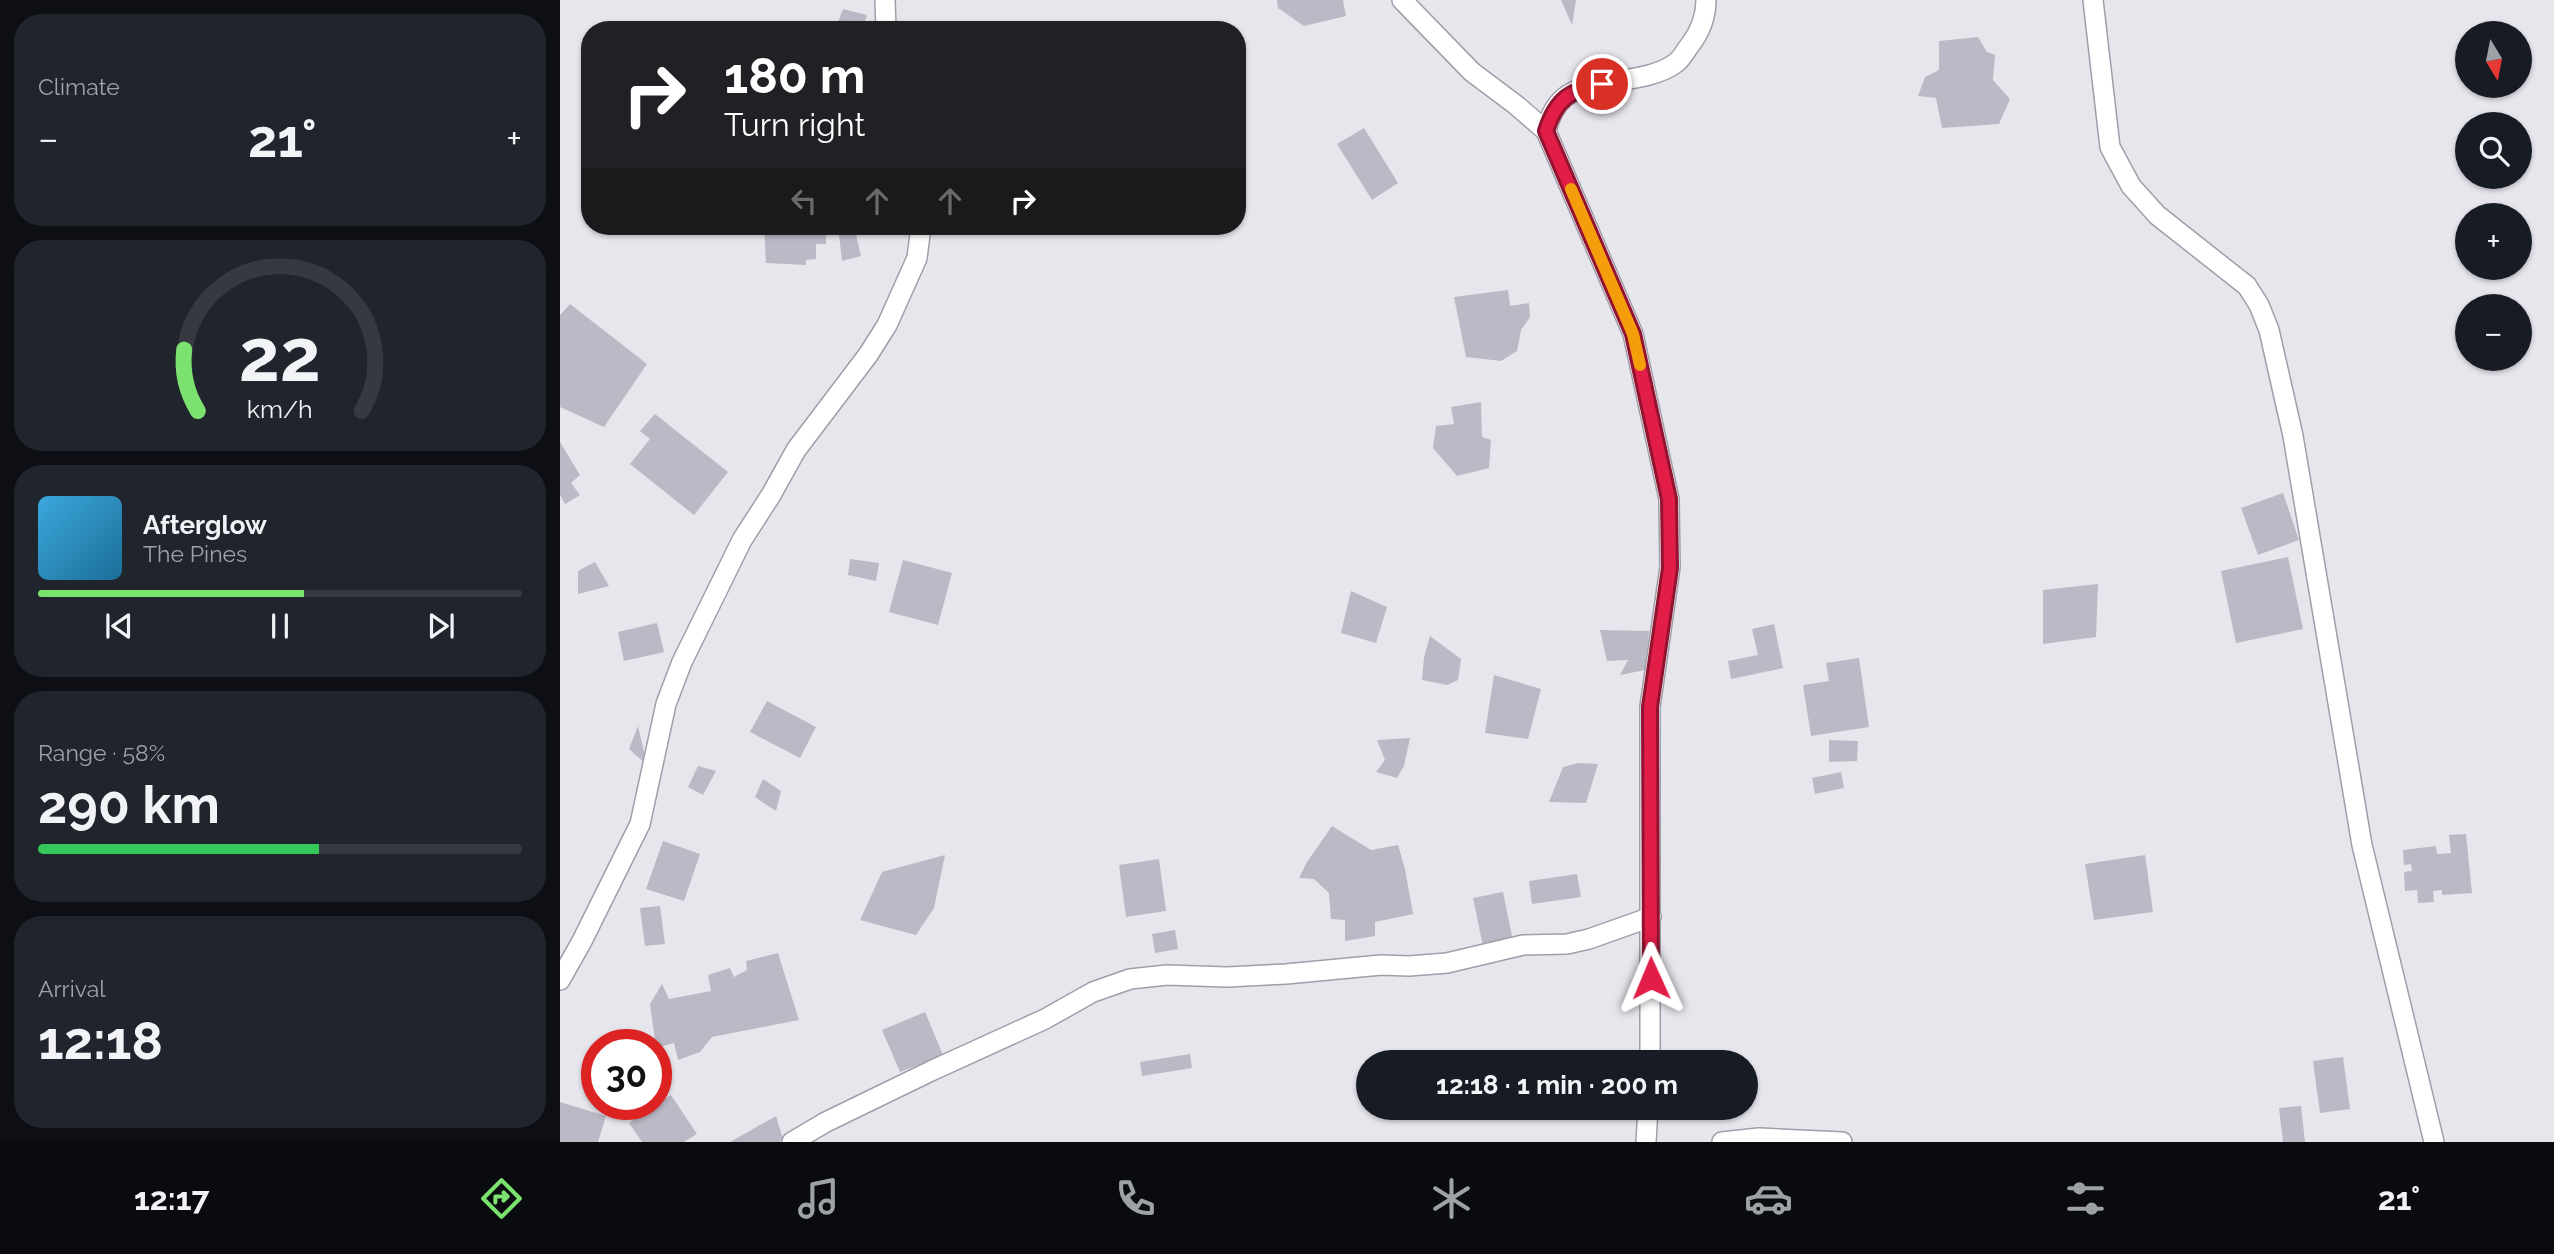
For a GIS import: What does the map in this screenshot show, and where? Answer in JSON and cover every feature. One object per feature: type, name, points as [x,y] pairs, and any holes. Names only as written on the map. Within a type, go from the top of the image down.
[{"type":"street","points":[[885,0],[886,21]]},
{"type":"street","points":[[1402,0],[1472,72],[1546,131],[1633,334],[1669,499],[1670,568],[1650,707],[1650,1050]]},
{"type":"street","points":[[1546,131],[1551,115],[1564,98],[1581,88],[1643,77],[1676,63],[1697,36],[1706,10],[1706,0]]},
{"type":"street","points":[[2093,0],[2110,147],[2131,186],[2157,215],[2247,286],[2259,305],[2269,330],[2293,436],[2362,845],[2434,1142]]},
{"type":"street","points":[[560,980],[640,824],[666,704],[693,639],[741,540],[771,495],[796,450],[868,355],[887,325],[917,258],[920,235]]},
{"type":"street","points":[[792,1142],[826,1122],[931,1070],[1045,1019],[1093,992],[1130,979],[1167,975],[1227,977],[1381,965],[1447,963],[1524,945],[1567,944],[1651,918]]},
{"type":"street","points":[[1646,1142],[1647,1120]]},
{"type":"street","points":[[1722,1142],[1759,1138],[1842,1142]]},
{"type":"building","points":[[1277,0],[1343,0],[1346,16],[1304,26],[1278,8]]},
{"type":"building","points":[[1561,0],[1576,0],[1572,25]]},
{"type":"building","points":[[843,9],[867,15],[865,21],[838,21]]},
{"type":"building","points":[[1978,37],[1987,52],[1995,55],[1993,80],[2010,99],[1999,124],[1942,128],[1936,98],[1918,96],[1925,77],[1939,70],[1939,41]]},
{"type":"building","points":[[1364,128],[1398,183],[1372,200],[1337,144]]},
{"type":"building","points":[[764,235],[826,235],[826,244],[816,244],[816,259],[806,260],[806,265],[766,263]]},
{"type":"building","points":[[839,235],[856,235],[861,256],[842,261]]},
{"type":"building","points":[[1508,290],[1510,306],[1529,303],[1530,317],[1521,330],[1517,351],[1501,361],[1466,357],[1454,297]]},
{"type":"building","points":[[570,304],[647,364],[604,427],[560,407],[560,315]]},
{"type":"building","points":[[1481,402],[1482,437],[1491,440],[1489,468],[1457,476],[1433,448],[1436,426],[1454,424],[1451,407]]},
{"type":"building","points":[[655,414],[728,472],[694,515],[630,464],[650,439],[640,431]]},
{"type":"building","points":[[560,442],[580,475],[571,483],[580,495],[565,504],[560,495]]},
{"type":"building","points":[[2283,493],[2299,540],[2258,555],[2241,508]]},
{"type":"building","points":[[2288,557],[2303,629],[2236,643],[2221,571]]},
{"type":"building","points":[[850,559],[879,563],[876,581],[848,575]]},
{"type":"building","points":[[903,560],[952,573],[938,625],[889,612]]},
{"type":"building","points":[[595,562],[609,586],[578,594],[578,571]]},
{"type":"building","points":[[2098,584],[2096,637],[2043,644],[2043,590]]},
{"type":"building","points":[[1351,591],[1387,607],[1376,643],[1341,633]]},
{"type":"building","points":[[657,623],[664,652],[624,661],[618,632]]},
{"type":"building","points":[[1774,624],[1783,668],[1731,679],[1728,661],[1758,655],[1752,629]]},
{"type":"building","points":[[1600,630],[1649,631],[1645,670],[1620,675],[1628,660],[1607,661]]},
{"type":"building","points":[[1430,636],[1461,659],[1458,680],[1447,685],[1422,680],[1424,657]]},
{"type":"building","points":[[1859,658],[1869,727],[1811,736],[1803,685],[1829,681],[1826,663]]},
{"type":"building","points":[[1494,675],[1541,689],[1528,739],[1485,733]]},
{"type":"building","points":[[767,701],[816,727],[800,758],[750,732]]},
{"type":"building","points":[[638,726],[647,765],[629,749]]},
{"type":"building","points":[[1410,738],[1404,766],[1397,778],[1376,772],[1385,760],[1377,740]]},
{"type":"building","points":[[1829,740],[1858,741],[1857,761],[1829,762]]},
{"type":"building","points":[[1578,763],[1598,764],[1586,803],[1549,802],[1563,767]]},
{"type":"building","points":[[698,766],[716,771],[703,795],[688,787]]},
{"type":"building","points":[[1841,772],[1844,788],[1815,794],[1812,778]]},
{"type":"building","points":[[763,779],[781,791],[776,811],[755,797]]},
{"type":"building","points":[[1332,826],[1371,850],[1398,845],[1413,914],[1375,922],[1375,936],[1345,941],[1345,920],[1331,919],[1329,893],[1314,879],[1299,878]]},
{"type":"building","points":[[2466,834],[2472,893],[2442,895],[2442,890],[2433,891],[2434,902],[2418,903],[2417,890],[2405,891],[2404,872],[2412,871],[2411,864],[2404,865],[2403,850],[2436,846],[2437,854],[2451,853],[2449,835]]},
{"type":"building","points":[[663,841],[700,854],[684,901],[646,889]]},
{"type":"building","points":[[945,855],[934,908],[916,935],[860,920],[882,872]]},
{"type":"building","points":[[2145,855],[2153,912],[2094,920],[2085,864]]},
{"type":"building","points":[[1159,859],[1166,911],[1126,917],[1119,865]]},
{"type":"building","points":[[1577,874],[1581,897],[1532,904],[1529,881]]},
{"type":"building","points":[[1503,892],[1513,941],[1483,946],[1473,898]]},
{"type":"building","points":[[660,906],[665,944],[645,946],[640,908]]},
{"type":"building","points":[[1175,930],[1178,949],[1155,953],[1152,934]]},
{"type":"building","points":[[778,953],[799,1020],[712,1037],[700,1052],[678,1060],[672,1044],[672,1029],[653,1029],[650,1004],[662,984],[669,999],[711,991],[708,975],[730,968],[734,977],[747,970],[746,961]]},
{"type":"building","points":[[925,1012],[943,1055],[900,1072],[882,1030]]},
{"type":"building","points":[[1190,1054],[1192,1068],[1142,1076],[1140,1062]]},
{"type":"building","points":[[2343,1057],[2350,1109],[2320,1113],[2313,1061]]},
{"type":"building","points":[[672,1096],[697,1134],[684,1142],[642,1142],[629,1123],[634,1120],[672,1120]]},
{"type":"building","points":[[560,1102],[581,1108],[581,1120],[605,1120],[598,1142],[560,1142]]},
{"type":"building","points":[[2301,1106],[2305,1142],[2283,1142],[2279,1108]]},
{"type":"building","points":[[776,1116],[783,1139],[779,1142],[730,1142]]},
{"type":"slow traffic","points":[[1571,189],[1633,334],[1640,365]]},
{"type":"route","points":[[1602,84],[1581,88],[1564,98],[1551,115],[1546,131],[1633,334],[1669,499],[1670,568],[1650,707],[1651,978]]}]
